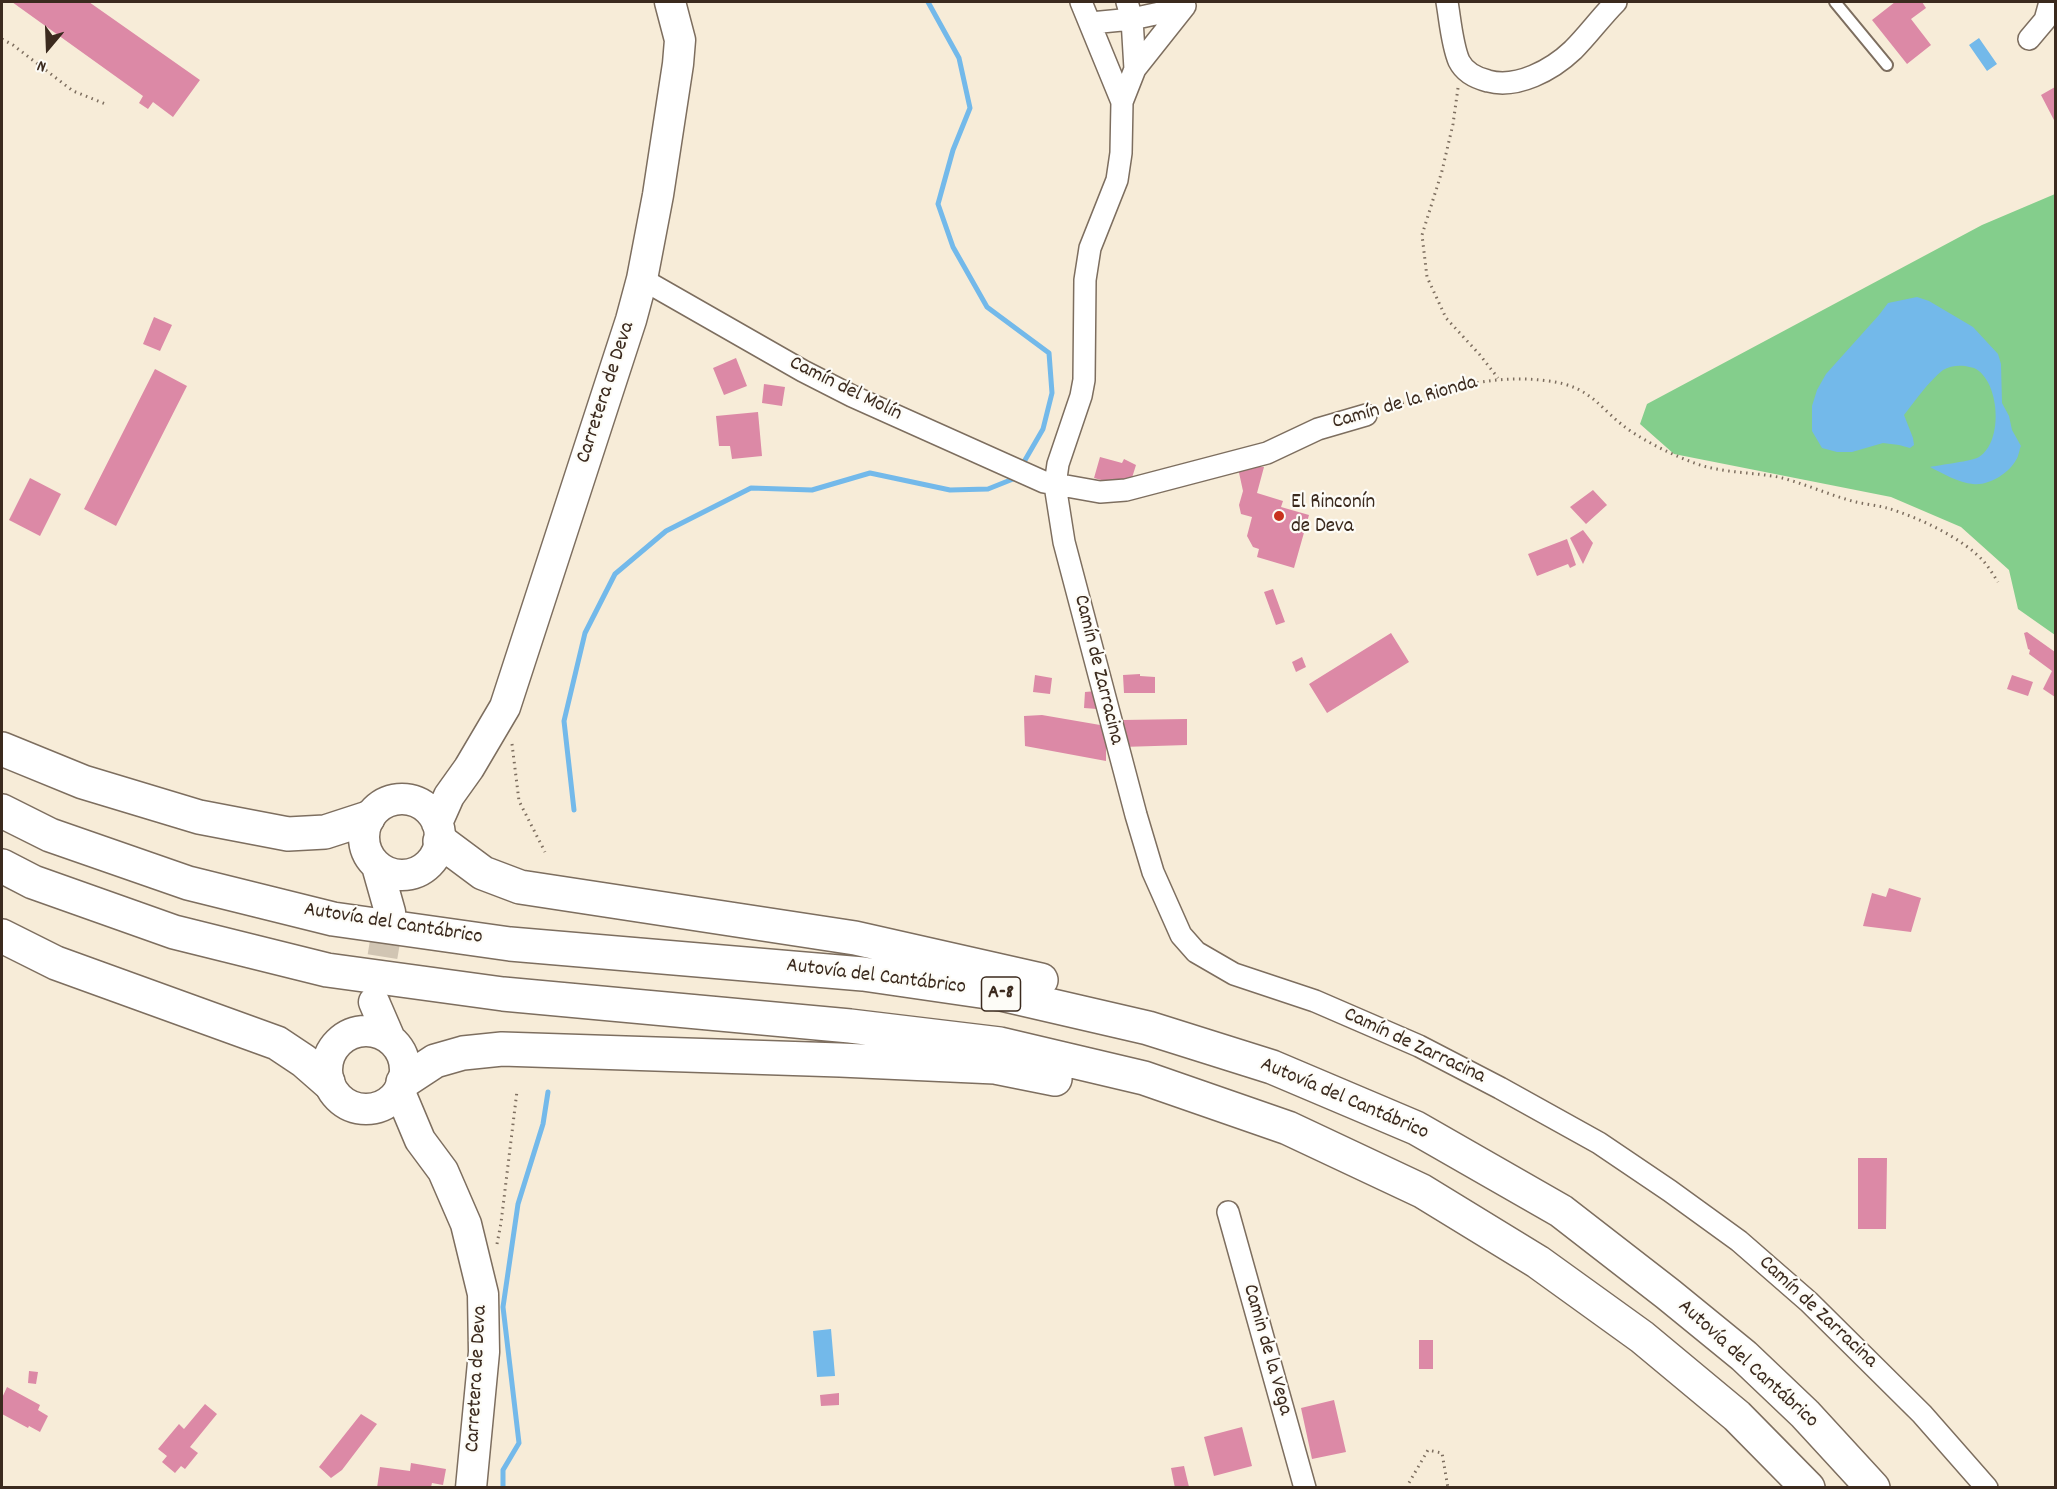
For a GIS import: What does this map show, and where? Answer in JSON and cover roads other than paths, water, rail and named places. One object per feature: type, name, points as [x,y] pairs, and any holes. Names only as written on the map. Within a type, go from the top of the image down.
[{"type":"highway","points":[[2,749],[83,782],[200,818],[288,834],[325,832],[368,818]]},
{"type":"highway","name":"Autovía del Cantábrico","points":[[2,811],[50,835],[188,884],[333,919],[510,944],[862,974],[1001,994],[1148,1028],[1272,1067],[1416,1128],[1561,1211],[1744,1356],[1805,1414],[1873,1488]]},
{"type":"highway","points":[[439,832],[483,873],[520,887],[855,938],[1003,971],[1109,998],[1213,1034],[1272,1067]]},
{"type":"highway","name":"A-8","points":[[2,866],[33,882],[174,932],[327,970],[503,994],[850,1026],[1000,1044],[1144,1078],[1288,1128],[1432,1197],[1538,1262],[1642,1336],[1737,1416],[1807,1488]]},
{"type":"highway","points":[[2,936],[56,963],[277,1043],[304,1061],[328,1083]]},
{"type":"highway","points":[[401,1086],[435,1061],[464,1053],[501,1049],[828,1059],[995,1067],[1138,1095],[1283,1144],[1410,1204],[1517,1267],[1633,1345],[1807,1488]]},
{"type":"street","name":"Carretera de Deva","points":[[439,832],[449,796],[469,768],[505,707],[631,320],[642,279],[658,195],[678,64],[680,40],[670,2]]},
{"type":"street","points":[[1081,2],[1122,102]]},
{"type":"street","points":[[1447,2],[1459,59],[1464,68],[1475,77],[1493,82],[1516,82],[1549,68],[1572,51],[1616,2]]},
{"type":"street","points":[[2029,39],[2045,20],[2050,2]]},
{"type":"street","points":[[1091,23],[1129,10],[1187,5]]},
{"type":"street","points":[[1055,484],[1058,464],[1082,396],[1085,280],[1090,249],[1116,180],[1120,153],[1122,102],[1135,69],[1187,5]]},
{"type":"street","points":[[1129,10],[1135,69]]},
{"type":"street","name":"Camín del Molín","points":[[642,279],[803,371],[852,396],[1033,477],[1055,484]]},
{"type":"street","name":"Camín de la Rionda","points":[[1055,484],[1100,492],[1126,490],[1267,453],[1318,429],[1366,415]]},
{"type":"street","name":"Camín de Zarracina","points":[[1055,484],[1067,554],[1153,872],[1181,935],[1196,952],[1234,974],[1315,1001],[1419,1046],[1599,1143],[1670,1191],[1739,1241],[1809,1302],[1923,1414],[1987,1488]]},
{"type":"street","name":"Carretera de Deva","points":[[411,800],[434,796],[469,768]]},
{"type":"street","points":[[390,800],[411,800],[426,807],[439,832],[436,854],[427,866],[413,874],[398,875],[386,872],[369,857],[363,841],[364,829],[368,818],[380,806],[390,800]]},
{"type":"street","points":[[368,1031],[380,1034],[398,1048],[404,1059],[405,1071],[401,1086],[389,1102],[378,1107],[366,1109],[354,1107],[343,1102],[328,1083],[328,1057],[339,1042],[356,1032],[368,1031]]},
{"type":"street","name":"Carretera de Deva","points":[[401,1086],[420,1140],[443,1171],[466,1224],[483,1294],[484,1352],[471,1488]]},
{"type":"street","name":"Carretera de Deva","points":[[366,1109],[394,1121],[420,1140]]},
{"type":"street","name":"Camin de la Vega","points":[[1228,1212],[1305,1488]]},
{"type":"lane","points":[[1835,2],[1887,65]]},
{"type":"water","points":[[1979,38],[1997,64],[1987,71],[1969,45]]},
{"type":"water","points":[[1917,297],[1929,301],[1973,327],[1998,354],[2001,364],[2002,403],[2021,446],[2013,465],[1992,481],[1979,484],[1968,483],[1930,467],[1979,457],[1987,449],[1992,438],[1996,411],[1994,397],[1983,375],[1973,368],[1959,366],[1943,370],[1917,398],[1904,415],[1913,438],[1914,445],[1910,448],[1883,443],[1852,452],[1837,452],[1822,448],[1812,431],[1812,406],[1817,390],[1826,374],[1888,303]]},
{"type":"water","points":[[831,1329],[835,1376],[817,1377],[813,1331]]},
{"type":"waterway","points":[[928,2],[959,58],[970,108],[953,150],[938,204],[953,247],[987,307],[1049,353],[1052,393],[1043,429],[1021,467]]},
{"type":"waterway","points":[[574,810],[564,721],[585,633],[615,574],[666,531],[751,488],[812,490],[870,473],[950,490],[988,489],[1013,479],[1016,475]]},
{"type":"waterway","points":[[503,1488],[503,1470],[519,1443],[503,1307],[518,1204],[543,1124],[548,1092]]},
{"type":"tunnel","points":[[375,1001],[390,912]]},
{"type":"place","name":"El Rinconín de Deva","points":[[1279,516]]}]
